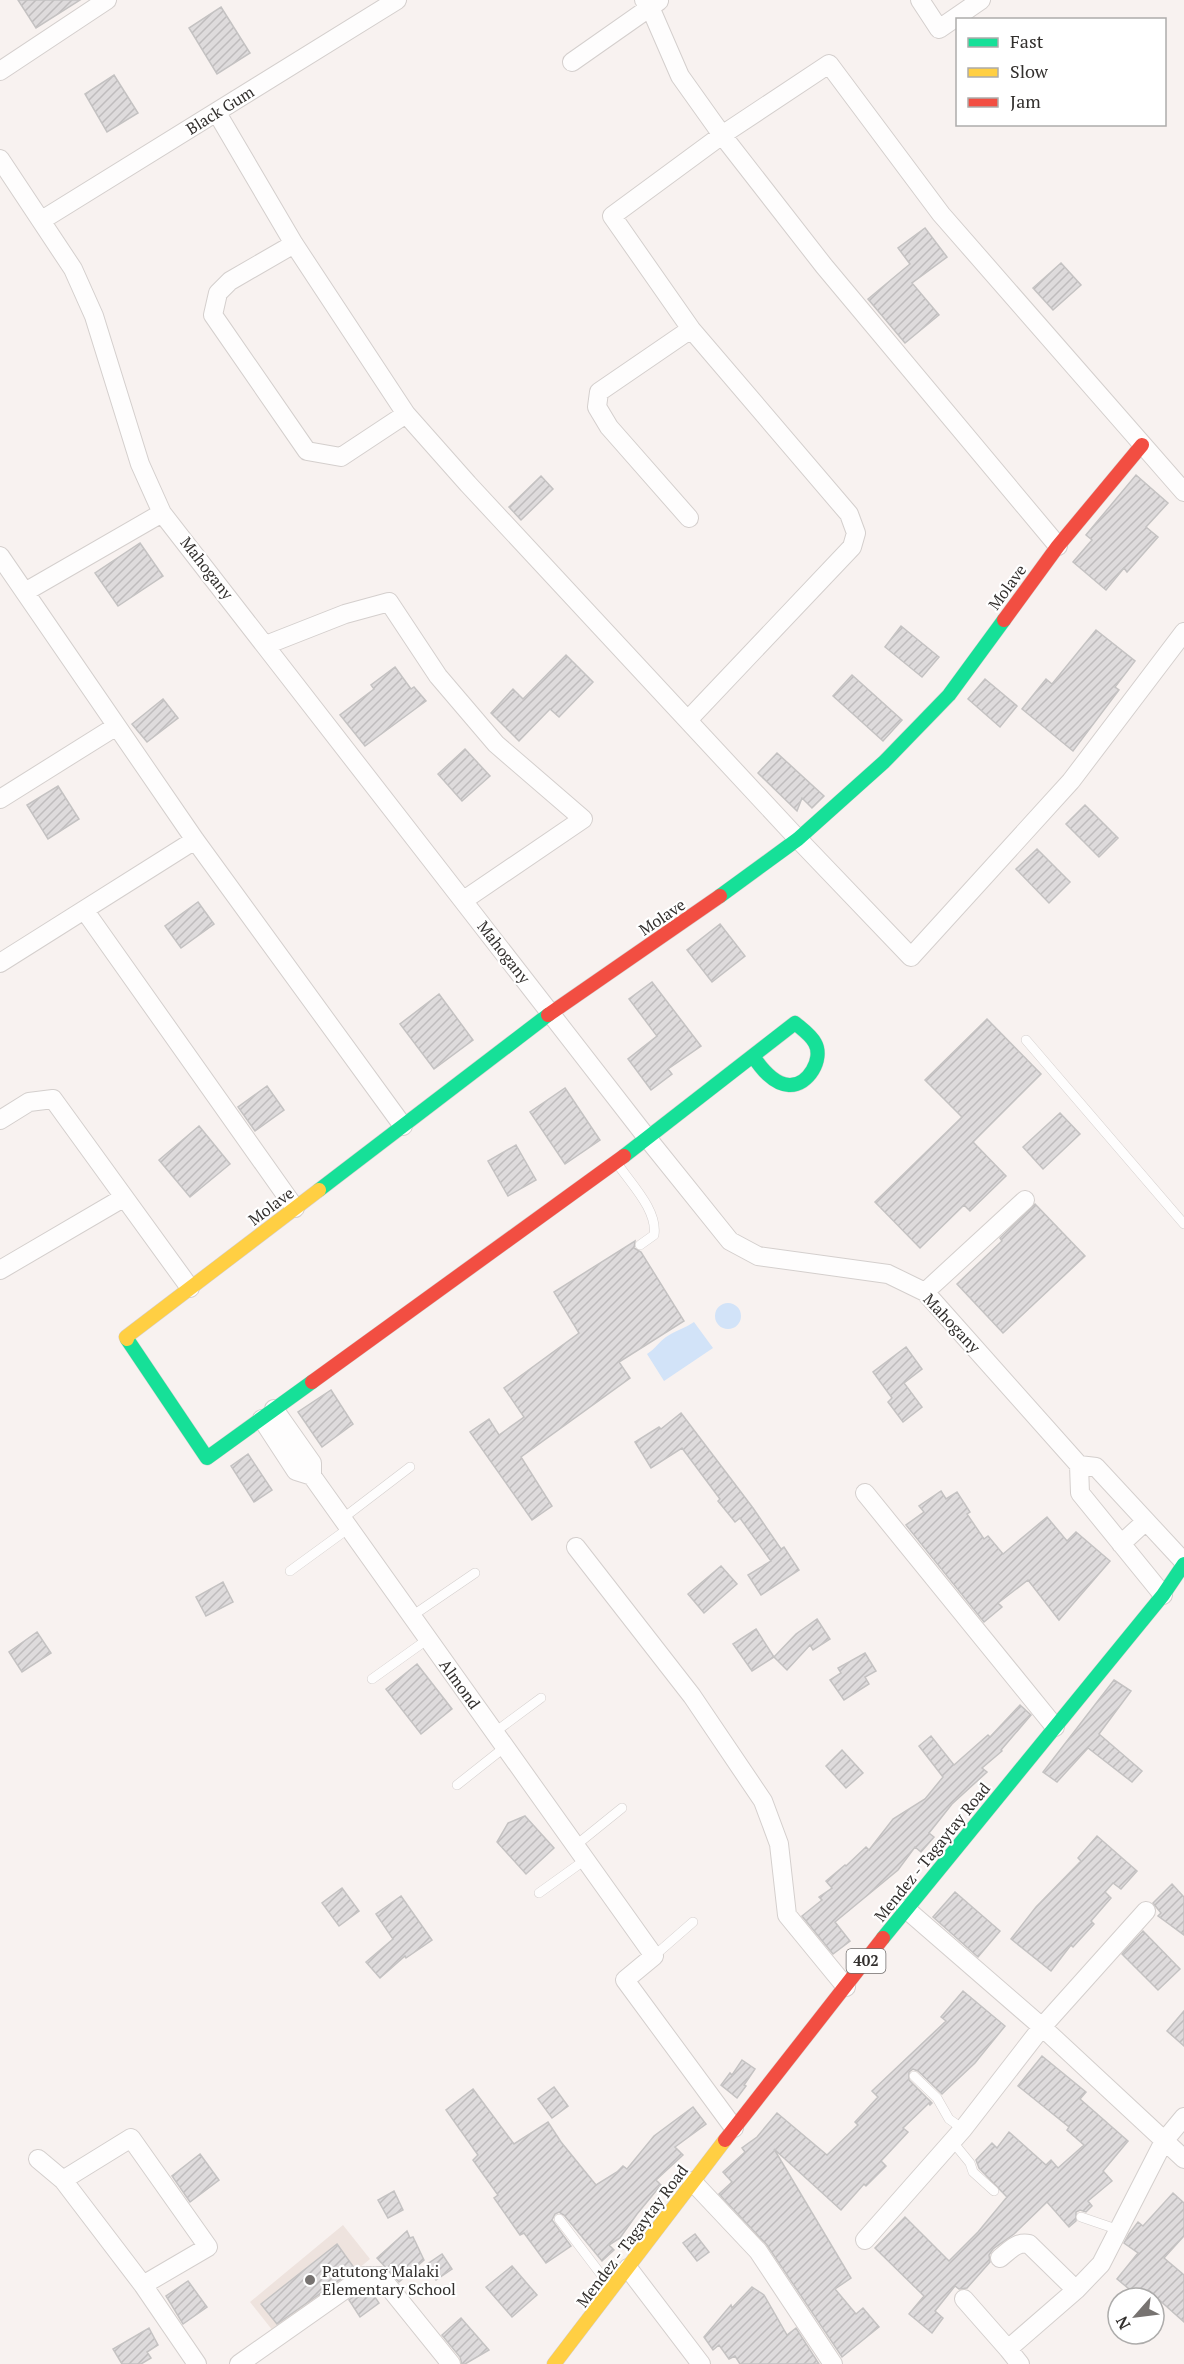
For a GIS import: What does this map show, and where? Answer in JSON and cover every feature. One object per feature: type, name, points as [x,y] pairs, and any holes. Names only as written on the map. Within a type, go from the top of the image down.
[{"type":"street","points":[[0,71],[107,0]]},
{"type":"street","name":"Black Gum","points":[[42,220],[397,0]]},
{"type":"street","points":[[920,0],[939,29],[981,0]]},
{"type":"street","points":[[572,62],[651,2],[680,76],[722,135],[824,266],[1058,546]]},
{"type":"street","points":[[688,720],[852,547],[856,532],[849,514],[691,329],[612,216],[722,135],[829,64],[941,214],[1184,492]]},
{"type":"street","points":[[217,112],[294,244],[406,414],[468,484],[798,839],[911,957],[1071,781],[1184,632]]},
{"type":"street","name":"Mahogany","points":[[0,159],[73,269],[94,316],[140,464],[162,513],[648,1139],[730,1241],[758,1256],[888,1274],[925,1292],[1079,1465],[1096,1467],[1184,1563]]},
{"type":"street","points":[[294,244],[230,281],[218,293],[213,315],[308,451],[341,458],[406,414]]},
{"type":"street","points":[[689,518],[609,427],[597,407],[599,392],[691,329]]},
{"type":"street","name":"Molave","points":[[268,1414],[207,1458],[126,1337],[551,1012],[701,910],[798,839],[884,762],[949,695],[1058,546],[1142,445]]},
{"type":"street","points":[[25,591],[162,513]]},
{"type":"street","points":[[0,556],[115,727],[403,1126]]},
{"type":"street","points":[[266,645],[345,614],[390,602],[438,676],[496,744],[583,819],[464,900]]},
{"type":"street","points":[[2,794],[115,727]]},
{"type":"street","points":[[0,963],[195,840]]},
{"type":"street","points":[[85,910],[295,1208]]},
{"type":"street","points":[[268,1414],[648,1139],[753,1056],[795,1023],[810,1036],[817,1046],[818,1058],[808,1077],[798,1084],[785,1085],[772,1079],[760,1068],[753,1056]]},
{"type":"street","points":[[0,1120],[29,1102],[53,1099],[190,1288]]},
{"type":"street","points":[[0,1270],[123,1198]]},
{"type":"street","points":[[925,1292],[1025,1200]]},
{"type":"street","name":"Almond","points":[[268,1414],[312,1462],[312,1476],[654,1956]]},
{"type":"street","points":[[1079,1465],[1080,1493],[1163,1595]]},
{"type":"street","points":[[865,1493],[1055,1727]]},
{"type":"street","points":[[1121,1544],[1146,1521]]},
{"type":"street","points":[[576,1547],[692,1696],[763,1801],[779,1844],[788,1915],[846,1987]]},
{"type":"street","name":"Mendez - Tagaytay Road","points":[[554,2364],[613,2289],[692,2181],[906,1909],[1163,1595],[1184,1563]]},
{"type":"street","points":[[906,1909],[1042,2027],[1184,2159]]},
{"type":"street","points":[[865,2240],[958,2135],[1042,2027],[1146,1911]]},
{"type":"street","points":[[654,1956],[625,1980],[734,2128]]},
{"type":"street","points":[[1008,2349],[1076,2290],[1101,2264],[1164,2141],[1184,2117]]},
{"type":"street","points":[[63,2180],[131,2138],[208,2247],[143,2284]]},
{"type":"street","points":[[38,2159],[63,2180],[143,2284],[197,2364]]},
{"type":"street","points":[[692,2181],[758,2251],[833,2364]]},
{"type":"street","points":[[1000,2258],[1016,2245],[1023,2242],[1029,2244],[1076,2290]]},
{"type":"street","points":[[628,2268],[701,2364]]},
{"type":"street","points":[[238,2364],[364,2276],[380,2276],[451,2364]]},
{"type":"street","points":[[964,2299],[1020,2364]]},
{"type":"lane","points":[[1026,1040],[1184,1224]]},
{"type":"lane","points":[[616,1162],[644,1202],[655,1224],[654,1235],[640,1245]]},
{"type":"lane","points":[[290,1571],[410,1467]]},
{"type":"lane","points":[[412,1616],[475,1573]]},
{"type":"lane","points":[[372,1679],[428,1639]]},
{"type":"lane","points":[[457,1785],[541,1698]]},
{"type":"lane","points":[[538,1893],[622,1808]]},
{"type":"lane","points":[[654,1956],[693,1922]]},
{"type":"lane","points":[[914,2076],[937,2098],[958,2135],[973,2172],[994,2192]]},
{"type":"lane","points":[[1081,2217],[1119,2230]]},
{"type":"lane","points":[[559,2219],[613,2289]]},
{"type":"shaded area","name":"Patutong Malaki Elementary School","points":[[343,2225],[370,2259],[277,2336],[250,2302]]},
{"type":"water","points":[[728,1303],[737,1307],[741,1316],[737,1325],[728,1329],[719,1325],[715,1316],[719,1307]]},
{"type":"water","points":[[694,1322],[713,1348],[664,1381],[647,1354],[666,1337]]},
{"type":"building","points":[[18,0],[80,0],[36,28]]},
{"type":"building","points":[[221,7],[250,53],[217,74],[189,28]]},
{"type":"building","points":[[114,75],[138,113],[107,132],[85,94]]},
{"type":"building","points":[[925,228],[947,257],[912,283],[939,315],[905,343],[868,299],[910,264],[898,248]]},
{"type":"building","points":[[1061,263],[1081,285],[1053,310],[1033,288]]},
{"type":"building","points":[[1136,475],[1168,503],[1146,527],[1158,537],[1127,572],[1124,568],[1106,590],[1073,562],[1092,540],[1086,535]]},
{"type":"building","points":[[541,476],[553,489],[521,520],[509,507]]},
{"type":"building","points":[[140,543],[163,576],[118,606],[95,573]]},
{"type":"building","points":[[901,626],[939,657],[922,677],[885,647]]},
{"type":"building","points":[[1096,630],[1135,661],[1115,687],[1119,690],[1073,751],[1022,709],[1046,679],[1052,684]]},
{"type":"building","points":[[566,655],[593,682],[559,717],[550,709],[519,741],[491,713],[513,689],[523,699]]},
{"type":"building","points":[[395,667],[411,689],[414,687],[426,701],[365,746],[340,715],[374,689],[371,685]]},
{"type":"building","points":[[852,675],[902,720],[883,741],[833,696]]},
{"type":"building","points":[[985,679],[1017,706],[1000,727],[968,699]]},
{"type":"building","points":[[163,699],[178,718],[147,742],[132,724]]},
{"type":"building","points":[[465,749],[490,776],[462,801],[438,774]]},
{"type":"building","points":[[777,753],[824,796],[812,808],[802,798],[797,811],[758,773]]},
{"type":"building","points":[[58,786],[79,819],[48,839],[27,805]]},
{"type":"building","points":[[1085,805],[1118,838],[1099,857],[1066,824]]},
{"type":"building","points":[[1037,849],[1070,882],[1049,903],[1016,869]]},
{"type":"building","points":[[198,902],[214,924],[181,948],[165,926]]},
{"type":"building","points":[[720,924],[745,956],[712,982],[687,950]]},
{"type":"building","points":[[652,982],[701,1046],[668,1069],[672,1074],[651,1090],[628,1059],[657,1036],[629,999]]},
{"type":"building","points":[[439,994],[473,1040],[434,1069],[400,1024]]},
{"type":"building","points":[[987,1019],[1041,1074],[973,1142],[1006,1176],[970,1211],[964,1205],[920,1248],[875,1202],[962,1117],[925,1080]]},
{"type":"building","points":[[267,1086],[284,1110],[255,1131],[238,1107]]},
{"type":"building","points":[[565,1088],[600,1140],[565,1164],[530,1112]]},
{"type":"building","points":[[1060,1113],[1080,1134],[1043,1169],[1023,1147]]},
{"type":"building","points":[[199,1126],[230,1164],[190,1197],[159,1160]]},
{"type":"building","points":[[516,1145],[536,1180],[508,1196],[488,1161]]},
{"type":"building","points":[[1035,1204],[1085,1256],[1003,1333],[957,1284],[1002,1241],[1000,1238]]},
{"type":"building","points":[[635,1241],[634,1248],[641,1252],[684,1321],[619,1362],[630,1378],[521,1457],[552,1506],[532,1520],[470,1432],[489,1419],[499,1435],[524,1417],[504,1388],[579,1333],[554,1292]]},
{"type":"building","points":[[906,1347],[922,1369],[904,1383],[922,1407],[903,1422],[888,1402],[892,1398],[873,1372]]},
{"type":"building","points":[[331,1390],[353,1424],[322,1447],[298,1412]]},
{"type":"building","points":[[681,1413],[781,1549],[784,1547],[799,1570],[761,1595],[748,1575],[771,1561],[740,1518],[735,1522],[682,1448],[651,1468],[635,1442],[659,1427],[661,1429]]},
{"type":"building","points":[[248,1454],[272,1490],[254,1502],[231,1466]]},
{"type":"building","points":[[941,1491],[946,1499],[957,1492],[970,1512],[967,1514],[984,1539],[988,1536],[1003,1554],[1047,1517],[1067,1541],[1076,1532],[1110,1561],[1059,1620],[1028,1580],[998,1603],[1002,1607],[984,1622],[906,1525],[924,1512],[919,1506]]},
{"type":"building","points":[[721,1566],[737,1584],[704,1613],[688,1594]]},
{"type":"building","points":[[223,1582],[233,1602],[206,1616],[196,1597]]},
{"type":"building","points":[[817,1619],[830,1639],[813,1650],[810,1645],[787,1670],[774,1657],[796,1634]]},
{"type":"building","points":[[756,1629],[774,1657],[752,1671],[733,1644]]},
{"type":"building","points":[[37,1632],[51,1653],[22,1672],[9,1652]]},
{"type":"building","points":[[865,1653],[876,1671],[865,1677],[869,1684],[844,1700],[830,1680],[841,1673],[838,1668]]},
{"type":"building","points":[[417,1664],[452,1709],[421,1734],[386,1689]]},
{"type":"building","points":[[1114,1680],[1131,1691],[1099,1734],[1142,1771],[1132,1782],[1088,1748],[1057,1782],[1043,1772]]},
{"type":"building","points":[[1020,1705],[1031,1715],[1002,1751],[982,1768],[987,1772],[952,1804],[929,1833],[934,1837],[921,1852],[915,1847],[898,1870],[835,1922],[850,1941],[833,1954],[802,1916],[822,1900],[819,1897],[832,1888],[826,1881],[866,1847],[869,1850],[893,1819],[925,1799],[943,1777],[919,1746],[931,1736],[954,1765],[988,1735],[990,1737]]},
{"type":"building","points":[[842,1750],[863,1773],[846,1788],[826,1766]]},
{"type":"building","points":[[525,1816],[554,1848],[526,1874],[497,1842],[508,1823]]},
{"type":"building","points":[[1097,1836],[1137,1871],[1121,1889],[1113,1883],[1105,1892],[1111,1898],[1091,1921],[1094,1924],[1073,1947],[1071,1945],[1051,1971],[1011,1939],[1036,1907],[1081,1861],[1078,1858]]},
{"type":"building","points":[[1172,1884],[1184,1897],[1184,1935],[1158,1916],[1161,1913],[1153,1903]]},
{"type":"building","points":[[342,1888],[359,1911],[339,1926],[322,1903]]},
{"type":"building","points":[[955,1892],[1000,1931],[978,1957],[933,1917]]},
{"type":"building","points":[[401,1896],[432,1940],[406,1958],[405,1956],[380,1978],[366,1962],[393,1939],[376,1914]]},
{"type":"building","points":[[1143,1931],[1180,1969],[1158,1990],[1122,1954]]},
{"type":"building","points":[[963,1991],[1005,2026],[975,2063],[942,2094],[918,2071],[913,2069],[909,2072],[909,2080],[932,2103],[930,2105],[929,2103],[903,2128],[908,2132],[881,2161],[886,2166],[866,2186],[864,2184],[841,2210],[774,2149],[851,2278],[835,2289],[856,2314],[863,2308],[879,2327],[842,2357],[767,2245],[719,2194],[732,2182],[723,2172],[745,2152],[742,2148],[757,2137],[777,2113],[827,2155],[858,2125],[855,2122],[878,2097],[872,2091],[946,2021],[941,2017]]},
{"type":"building","points":[[1184,2011],[1184,2046],[1167,2031]]},
{"type":"building","points":[[1042,2056],[1086,2092],[1080,2099],[1128,2141],[1103,2171],[1112,2181],[1088,2201],[1092,2206],[1086,2212],[1080,2210],[1076,2212],[1076,2221],[1069,2227],[1047,2202],[1014,2234],[993,2249],[989,2255],[990,2262],[967,2288],[959,2289],[955,2286],[935,2311],[943,2318],[932,2333],[909,2314],[924,2296],[875,2248],[905,2217],[949,2261],[978,2232],[1007,2197],[979,2168],[976,2160],[992,2143],[997,2148],[1009,2132],[1046,2165],[1051,2160],[1058,2168],[1084,2145],[1067,2130],[1069,2127],[1018,2086]]},
{"type":"building","points":[[742,2060],[755,2069],[737,2098],[721,2085],[730,2073],[732,2075]]},
{"type":"building","points":[[554,2087],[568,2106],[552,2118],[538,2099]]},
{"type":"building","points":[[473,2089],[514,2144],[548,2122],[596,2185],[623,2166],[627,2169],[654,2136],[693,2107],[706,2124],[675,2147],[683,2155],[656,2180],[661,2185],[620,2238],[609,2245],[614,2250],[602,2261],[559,2212],[552,2220],[571,2246],[546,2263],[524,2233],[520,2235],[494,2198],[498,2195],[473,2160],[478,2155],[446,2110]]},
{"type":"building","points":[[200,2154],[219,2180],[190,2202],[172,2176]]},
{"type":"building","points":[[394,2191],[403,2210],[388,2218],[378,2200]]},
{"type":"building","points":[[1173,2193],[1184,2203],[1184,2236],[1164,2258],[1184,2275],[1184,2322],[1166,2306],[1166,2286],[1125,2286],[1117,2279],[1138,2253],[1124,2243],[1138,2222],[1143,2226]]},
{"type":"building","points":[[407,2231],[410,2238],[413,2237],[424,2260],[399,2282],[377,2258]]},
{"type":"building","points":[[695,2234],[709,2252],[697,2261],[683,2243]]},
{"type":"building","points":[[337,2244],[355,2269],[277,2324],[261,2304]]},
{"type":"building","points":[[442,2254],[452,2269],[436,2280],[426,2265]]},
{"type":"building","points":[[512,2266],[537,2295],[512,2317],[486,2287]]},
{"type":"building","points":[[188,2281],[207,2307],[183,2324],[166,2296]]},
{"type":"building","points":[[368,2287],[379,2303],[360,2317],[349,2300]]},
{"type":"building","points":[[752,2287],[764,2295],[787,2335],[796,2328],[819,2364],[740,2364],[735,2356],[729,2359],[719,2345],[713,2350],[704,2337],[731,2305],[732,2308]]},
{"type":"building","points":[[461,2318],[489,2350],[465,2364],[462,2364],[460,2357],[442,2335]]},
{"type":"building","points":[[149,2328],[158,2345],[147,2352],[151,2358],[141,2364],[122,2364],[113,2349]]},
{"type":"traffic: fast","points":[[720,896],[798,839],[884,762],[949,695],[1004,620]]},
{"type":"traffic: fast","points":[[319,1190],[548,1015]]},
{"type":"traffic: fast","points":[[624,1156],[795,1023],[811,1037],[817,1049],[816,1064],[813,1070],[802,1081],[789,1085],[773,1079],[753,1056]]},
{"type":"traffic: fast","points":[[127,1339],[207,1458],[312,1382]]},
{"type":"traffic: fast","points":[[883,1938],[1163,1595],[1184,1564]]},
{"type":"traffic: slow","points":[[127,1339],[126,1337],[319,1190]]},
{"type":"traffic: slow","points":[[554,2364],[725,2140]]},
{"type":"traffic: jam","points":[[1004,620],[1058,546],[1142,445]]},
{"type":"traffic: jam","points":[[548,1015],[720,896]]},
{"type":"traffic: jam","points":[[312,1382],[624,1156]]},
{"type":"traffic: jam","points":[[725,2140],[883,1938]]},
{"type":"place","name":"Patutong Malaki Elementary School","points":[[310,2280]]}]
